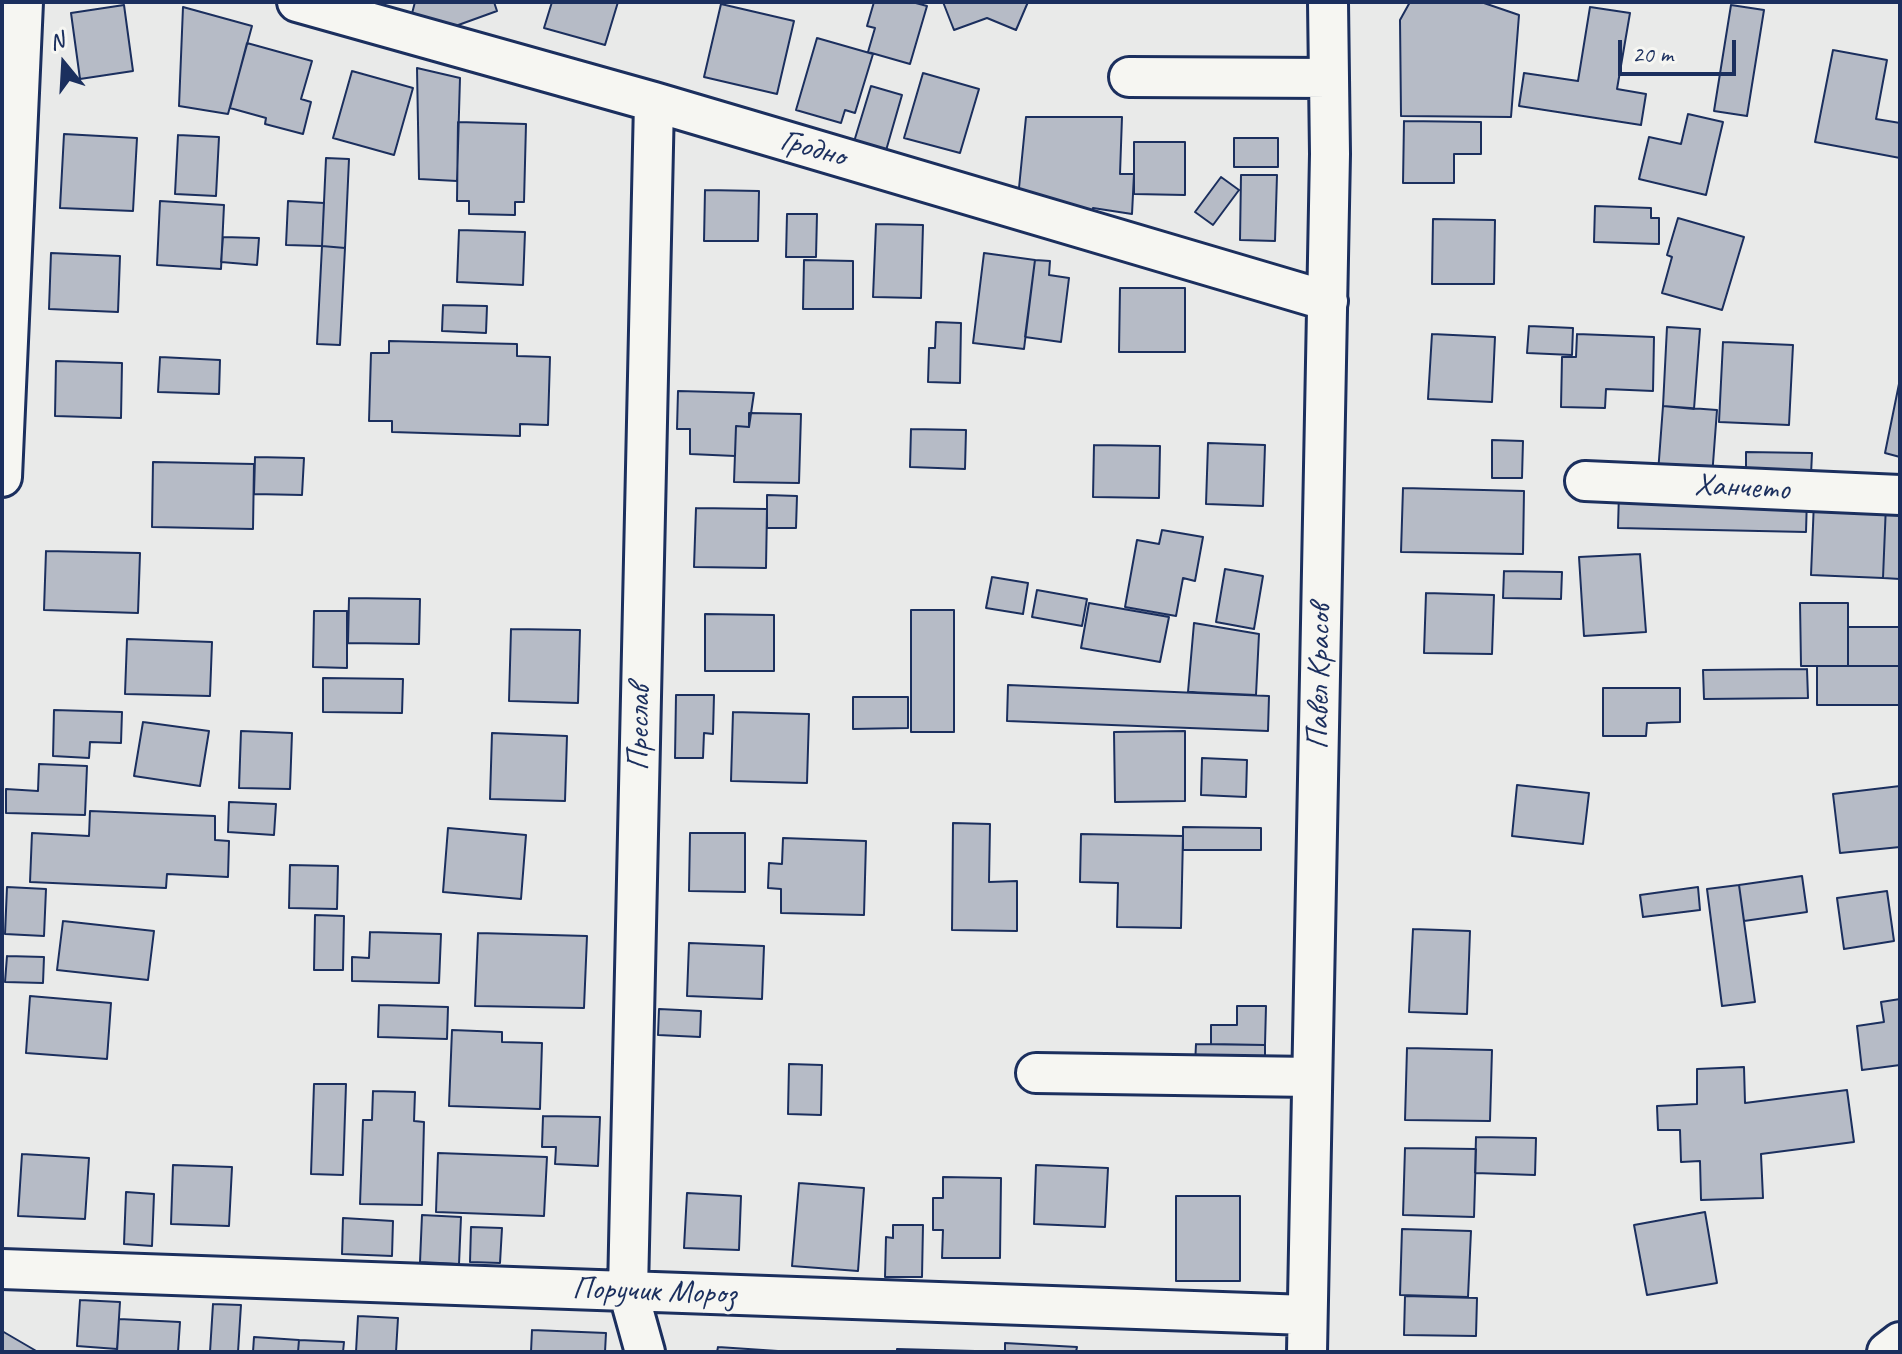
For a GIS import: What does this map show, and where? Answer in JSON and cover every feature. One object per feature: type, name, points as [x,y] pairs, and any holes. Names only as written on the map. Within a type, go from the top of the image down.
[{"type":"street","points":[[2,477],[23,2]]},
{"type":"street","name":"Гродно","points":[[297,2],[654,102],[1328,301]]},
{"type":"street","name":"Павел Красов","points":[[1307,1334],[1328,301],[1328,2]]},
{"type":"street","points":[[1129,77],[1329,78]]},
{"type":"street","name":"Преслав","points":[[645,1352],[628,1291],[654,102]]},
{"type":"street","name":"Ханчето","points":[[1585,481],[1900,495]]},
{"type":"street","points":[[1036,1073],[1312,1077]]},
{"type":"street","name":"Поручик Мороз","points":[[2,1269],[628,1291],[1307,1334]]},
{"type":"street","points":[[1887,1352],[1900,1342]]},
{"type":"building","points":[[415,2],[494,2],[497,11],[439,32],[409,25]]},
{"type":"building","points":[[552,2],[618,2],[605,45],[544,28]]},
{"type":"building","points":[[874,2],[912,2],[927,6],[910,64],[868,52],[875,28],[867,26]]},
{"type":"building","points":[[943,2],[1028,2],[1016,30],[987,18],[954,30]]},
{"type":"building","points":[[1410,2],[1481,2],[1519,15],[1511,117],[1401,116],[1400,20]]},
{"type":"building","points":[[721,4],[794,21],[777,94],[704,77]]},
{"type":"building","points":[[124,5],[133,71],[80,79],[71,13]]},
{"type":"building","points":[[1731,5],[1764,10],[1747,116],[1714,111]]},
{"type":"building","points":[[183,7],[252,26],[228,114],[179,106]]},
{"type":"building","points":[[1590,7],[1630,13],[1617,89],[1646,94],[1641,125],[1519,106],[1524,73],[1578,81]]},
{"type":"building","points":[[817,38],[873,54],[855,113],[845,110],[841,123],[796,110]]},
{"type":"building","points":[[247,43],[312,61],[301,99],[311,102],[303,134],[265,124],[266,118],[230,108]]},
{"type":"building","points":[[1833,50],[1887,60],[1876,119],[1900,123],[1900,158],[1815,142]]},
{"type":"building","points":[[417,68],[460,78],[457,181],[419,179]]},
{"type":"building","points":[[352,71],[413,88],[394,155],[333,138]]},
{"type":"building","points":[[923,73],[979,89],[960,153],[904,138]]},
{"type":"building","points":[[871,86],[902,95],[885,154],[853,145]]},
{"type":"building","points":[[1688,114],[1723,122],[1706,195],[1639,179],[1649,137],[1681,144]]},
{"type":"building","points":[[1026,117],[1122,117],[1120,174],[1134,174],[1132,214],[1093,208],[1091,219],[1018,198]]},
{"type":"building","points":[[1404,121],[1481,122],[1481,154],[1454,154],[1454,183],[1403,183]]},
{"type":"building","points":[[458,122],[526,124],[524,202],[515,202],[515,215],[469,214],[469,201],[457,201]]},
{"type":"building","points":[[64,134],[137,138],[133,211],[60,208]]},
{"type":"building","points":[[178,135],[219,137],[216,196],[175,194]]},
{"type":"building","points":[[1234,138],[1278,138],[1278,167],[1234,167]]},
{"type":"building","points":[[1134,142],[1185,142],[1185,195],[1134,194]]},
{"type":"building","points":[[326,158],[349,159],[345,248],[322,246]]},
{"type":"building","points":[[1241,175],[1277,175],[1275,241],[1240,240]]},
{"type":"building","points":[[1221,177],[1239,190],[1213,225],[1195,212]]},
{"type":"building","points":[[705,190],[759,191],[758,241],[704,241]]},
{"type":"building","points":[[160,201],[224,205],[221,269],[157,265]]},
{"type":"building","points":[[288,201],[324,203],[322,246],[286,245]]},
{"type":"building","points":[[1595,206],[1651,208],[1651,218],[1659,218],[1659,244],[1594,242]]},
{"type":"building","points":[[787,214],[817,214],[816,257],[786,257]]},
{"type":"building","points":[[1678,218],[1744,237],[1722,310],[1662,293],[1672,257],[1667,255]]},
{"type":"building","points":[[1433,219],[1495,220],[1494,284],[1432,284]]},
{"type":"building","points":[[876,224],[923,225],[921,298],[873,297]]},
{"type":"building","points":[[459,230],[525,232],[523,285],[457,282]]},
{"type":"building","points":[[223,237],[259,238],[257,265],[221,262]]},
{"type":"building","points":[[322,246],[345,248],[340,345],[317,344]]},
{"type":"building","points":[[51,253],[120,256],[118,312],[49,309]]},
{"type":"building","points":[[984,253],[1035,260],[1024,349],[973,343]]},
{"type":"building","points":[[804,260],[853,261],[853,309],[803,309]]},
{"type":"building","points":[[1035,260],[1050,261],[1049,275],[1069,278],[1061,342],[1025,337]]},
{"type":"building","points":[[1120,288],[1185,288],[1185,352],[1119,352]]},
{"type":"building","points":[[443,305],[487,306],[486,333],[442,331]]},
{"type":"building","points":[[936,322],[961,323],[960,383],[928,382],[929,348],[935,348]]},
{"type":"building","points":[[1529,326],[1573,328],[1572,355],[1527,353]]},
{"type":"building","points":[[1667,327],[1700,329],[1694,409],[1663,406]]},
{"type":"building","points":[[1432,334],[1495,337],[1492,402],[1428,399]]},
{"type":"building","points":[[1577,334],[1654,337],[1653,391],[1606,389],[1605,408],[1561,407],[1562,357],[1576,357]]},
{"type":"building","points":[[389,341],[517,344],[517,356],[550,357],[548,425],[520,424],[520,436],[392,432],[392,421],[369,421],[371,353],[389,353]]},
{"type":"building","points":[[1723,342],[1793,345],[1789,425],[1719,422]]},
{"type":"building","points":[[160,357],[220,360],[219,394],[158,392]]},
{"type":"building","points":[[56,361],[122,363],[121,418],[55,416]]},
{"type":"building","points":[[1900,379],[1900,457],[1885,453]]},
{"type":"building","points":[[678,391],[754,393],[749,427],[736,426],[735,456],[690,454],[690,429],[677,429]]},
{"type":"building","points":[[1663,406],[1717,410],[1712,477],[1658,473]]},
{"type":"building","points":[[749,413],[801,414],[799,483],[734,482],[736,426],[749,427]]},
{"type":"building","points":[[911,429],[966,430],[965,469],[910,467]]},
{"type":"building","points":[[1492,440],[1523,441],[1522,478],[1492,478]]},
{"type":"building","points":[[1208,443],[1265,445],[1263,506],[1206,504]]},
{"type":"building","points":[[1094,445],[1160,446],[1159,498],[1093,497]]},
{"type":"building","points":[[1746,452],[1812,453],[1811,475],[1746,474]]},
{"type":"building","points":[[255,457],[304,458],[302,495],[254,494]]},
{"type":"building","points":[[153,462],[254,464],[253,529],[152,527]]},
{"type":"building","points":[[1403,488],[1524,491],[1523,554],[1401,552]]},
{"type":"building","points":[[1619,492],[1807,497],[1806,532],[1618,528]]},
{"type":"building","points":[[767,495],[797,496],[796,528],[767,528]]},
{"type":"building","points":[[1814,501],[1886,504],[1883,578],[1811,575]]},
{"type":"building","points":[[1886,504],[1900,504],[1900,579],[1883,578]]},
{"type":"building","points":[[696,508],[767,509],[766,568],[694,567]]},
{"type":"building","points":[[1162,530],[1203,537],[1195,581],[1183,578],[1176,616],[1125,607],[1137,540],[1159,544]]},
{"type":"building","points":[[46,551],[140,553],[138,613],[44,610]]},
{"type":"building","points":[[1640,554],[1646,632],[1584,636],[1579,557]]},
{"type":"building","points":[[1225,569],[1263,576],[1254,629],[1216,622]]},
{"type":"building","points":[[1504,571],[1562,572],[1561,599],[1503,598]]},
{"type":"building","points":[[992,577],[1028,583],[1023,614],[986,608]]},
{"type":"building","points":[[1037,590],[1087,599],[1082,626],[1032,617]]},
{"type":"building","points":[[1426,593],[1494,595],[1492,654],[1424,653]]},
{"type":"building","points":[[349,598],[420,599],[419,644],[348,643]]},
{"type":"building","points":[[1089,603],[1169,617],[1160,662],[1081,648]]},
{"type":"building","points":[[1800,603],[1848,603],[1848,666],[1801,666]]},
{"type":"building","points":[[911,610],[954,610],[954,732],[911,732]]},
{"type":"building","points":[[314,611],[347,611],[347,668],[313,667]]},
{"type":"building","points":[[705,614],[774,615],[774,671],[705,671]]},
{"type":"building","points":[[1194,623],[1259,634],[1256,695],[1188,692]]},
{"type":"building","points":[[1848,627],[1900,627],[1900,666],[1848,666]]},
{"type":"building","points":[[511,629],[580,630],[578,703],[509,701]]},
{"type":"building","points":[[127,639],[212,642],[210,696],[125,694]]},
{"type":"building","points":[[1817,666],[1900,666],[1900,705],[1817,705]]},
{"type":"building","points":[[1807,669],[1808,698],[1704,699],[1703,670]]},
{"type":"building","points":[[323,678],[403,679],[402,713],[323,712]]},
{"type":"building","points":[[1008,685],[1269,696],[1268,731],[1007,721]]},
{"type":"building","points":[[1603,688],[1680,688],[1680,722],[1647,723],[1646,736],[1603,736]]},
{"type":"building","points":[[676,695],[714,695],[713,734],[704,733],[703,758],[675,758]]},
{"type":"building","points":[[853,697],[908,697],[908,728],[853,729]]},
{"type":"building","points":[[54,710],[122,712],[121,743],[90,742],[89,758],[53,756]]},
{"type":"building","points":[[733,712],[809,714],[807,783],[731,781]]},
{"type":"building","points":[[143,722],[209,731],[200,786],[134,776]]},
{"type":"building","points":[[241,731],[292,733],[290,789],[239,788]]},
{"type":"building","points":[[1185,731],[1185,801],[1115,802],[1114,732]]},
{"type":"building","points":[[492,733],[567,736],[565,801],[490,799]]},
{"type":"building","points":[[1202,758],[1247,760],[1246,797],[1201,795]]},
{"type":"building","points":[[39,764],[87,766],[85,815],[6,813],[6,789],[38,791]]},
{"type":"building","points":[[1517,785],[1589,793],[1583,844],[1512,836]]},
{"type":"building","points":[[1900,786],[1900,847],[1840,853],[1833,794]]},
{"type":"building","points":[[229,802],[276,804],[274,835],[228,832]]},
{"type":"building","points":[[90,811],[215,816],[215,840],[229,841],[228,877],[167,874],[166,888],[30,882],[32,833],[89,836]]},
{"type":"building","points":[[953,823],[990,824],[989,882],[1017,881],[1017,931],[952,930]]},
{"type":"building","points":[[1183,827],[1261,828],[1261,850],[1183,850]]},
{"type":"building","points":[[448,828],[526,835],[521,899],[443,892]]},
{"type":"building","points":[[690,833],[745,833],[745,892],[689,891]]},
{"type":"building","points":[[1081,834],[1183,836],[1181,928],[1117,927],[1118,883],[1080,882]]},
{"type":"building","points":[[783,838],[866,841],[864,915],[781,913],[781,889],[768,888],[769,863],[782,864]]},
{"type":"building","points":[[290,865],[338,866],[337,909],[289,908]]},
{"type":"building","points":[[1802,876],[1807,912],[1744,921],[1739,885]]},
{"type":"building","points":[[1739,885],[1755,1002],[1722,1006],[1707,889]]},
{"type":"building","points":[[7,887],[46,889],[44,936],[5,934]]},
{"type":"building","points":[[1698,887],[1700,910],[1643,917],[1640,895]]},
{"type":"building","points":[[1887,891],[1894,941],[1844,949],[1837,898]]},
{"type":"building","points":[[315,915],[344,916],[343,970],[314,970]]},
{"type":"building","points":[[63,921],[154,931],[148,980],[57,970]]},
{"type":"building","points":[[1413,929],[1470,931],[1467,1014],[1409,1012]]},
{"type":"building","points":[[370,932],[441,934],[439,983],[352,981],[352,957],[369,958]]},
{"type":"building","points":[[478,933],[587,936],[584,1008],[475,1006]]},
{"type":"building","points":[[689,943],[764,946],[762,999],[687,996]]},
{"type":"building","points":[[7,956],[44,957],[43,983],[5,982]]},
{"type":"building","points":[[30,996],[111,1003],[107,1059],[26,1053]]},
{"type":"building","points":[[1900,999],[1900,1065],[1862,1070],[1857,1026],[1884,1022],[1881,1002]]},
{"type":"building","points":[[379,1005],[448,1007],[447,1039],[378,1037]]},
{"type":"building","points":[[1237,1006],[1266,1006],[1265,1045],[1211,1044],[1211,1025],[1237,1025]]},
{"type":"building","points":[[659,1009],[701,1011],[700,1037],[658,1035]]},
{"type":"building","points":[[452,1030],[502,1032],[502,1042],[542,1043],[540,1109],[449,1106]]},
{"type":"building","points":[[1196,1044],[1265,1045],[1265,1067],[1195,1065]]},
{"type":"building","points":[[1407,1048],[1492,1050],[1490,1121],[1405,1120]]},
{"type":"building","points":[[789,1064],[822,1065],[821,1115],[788,1114]]},
{"type":"building","points":[[1744,1067],[1745,1103],[1847,1090],[1854,1142],[1761,1154],[1763,1198],[1701,1200],[1700,1161],[1681,1162],[1680,1130],[1658,1130],[1657,1106],[1697,1104],[1697,1069]]},
{"type":"building","points":[[314,1084],[346,1084],[343,1175],[311,1174]]},
{"type":"building","points":[[373,1091],[415,1092],[414,1121],[424,1122],[422,1205],[360,1204],[363,1120],[372,1120]]},
{"type":"building","points":[[543,1116],[600,1117],[598,1166],[555,1164],[556,1147],[542,1147]]},
{"type":"building","points":[[1476,1137],[1536,1138],[1535,1175],[1475,1173]]},
{"type":"building","points":[[1405,1148],[1476,1149],[1474,1217],[1403,1215]]},
{"type":"building","points":[[438,1153],[547,1157],[544,1216],[436,1212]]},
{"type":"building","points":[[22,1154],[89,1158],[85,1219],[18,1216]]},
{"type":"building","points":[[173,1165],[232,1167],[229,1226],[171,1224]]},
{"type":"building","points":[[1036,1165],[1108,1168],[1105,1227],[1034,1224]]},
{"type":"building","points":[[943,1177],[1001,1178],[1000,1258],[942,1258],[943,1230],[933,1230],[933,1198],[943,1198]]},
{"type":"building","points":[[799,1183],[864,1188],[858,1271],[792,1266]]},
{"type":"building","points":[[126,1192],[154,1194],[152,1246],[124,1244]]},
{"type":"building","points":[[687,1193],[741,1196],[739,1250],[684,1248]]},
{"type":"building","points":[[1176,1196],[1240,1196],[1240,1281],[1176,1281]]},
{"type":"building","points":[[1705,1212],[1717,1283],[1647,1295],[1634,1225]]},
{"type":"building","points":[[422,1215],[461,1217],[459,1264],[420,1262]]},
{"type":"building","points":[[343,1218],[393,1221],[392,1256],[342,1254]]},
{"type":"building","points":[[893,1225],[923,1225],[922,1277],[885,1277],[886,1237],[893,1238]]},
{"type":"building","points":[[471,1227],[502,1228],[500,1263],[470,1262]]},
{"type":"building","points":[[1402,1229],[1471,1231],[1468,1297],[1400,1295]]},
{"type":"building","points":[[1405,1296],[1477,1298],[1476,1336],[1404,1335]]},
{"type":"building","points":[[80,1300],[120,1302],[117,1349],[77,1346]]},
{"type":"building","points":[[213,1304],[241,1305],[238,1352],[210,1352]]},
{"type":"building","points":[[358,1316],[398,1318],[396,1352],[356,1352]]},
{"type":"building","points":[[119,1319],[180,1322],[178,1352],[117,1352]]},
{"type":"building","points":[[532,1330],[606,1333],[605,1352],[531,1352]]},
{"type":"building","points":[[2,1331],[38,1352],[2,1352]]},
{"type":"building","points":[[254,1337],[299,1340],[298,1352],[253,1352]]},
{"type":"building","points":[[299,1340],[344,1342],[343,1352],[298,1352]]},
{"type":"building","points":[[1005,1343],[1077,1347],[1076,1352],[1005,1352]]},
{"type":"building","points":[[718,1347],[793,1352],[717,1352]]},
{"type":"building","points":[[897,1349],[975,1351],[975,1352],[897,1352]]}]
